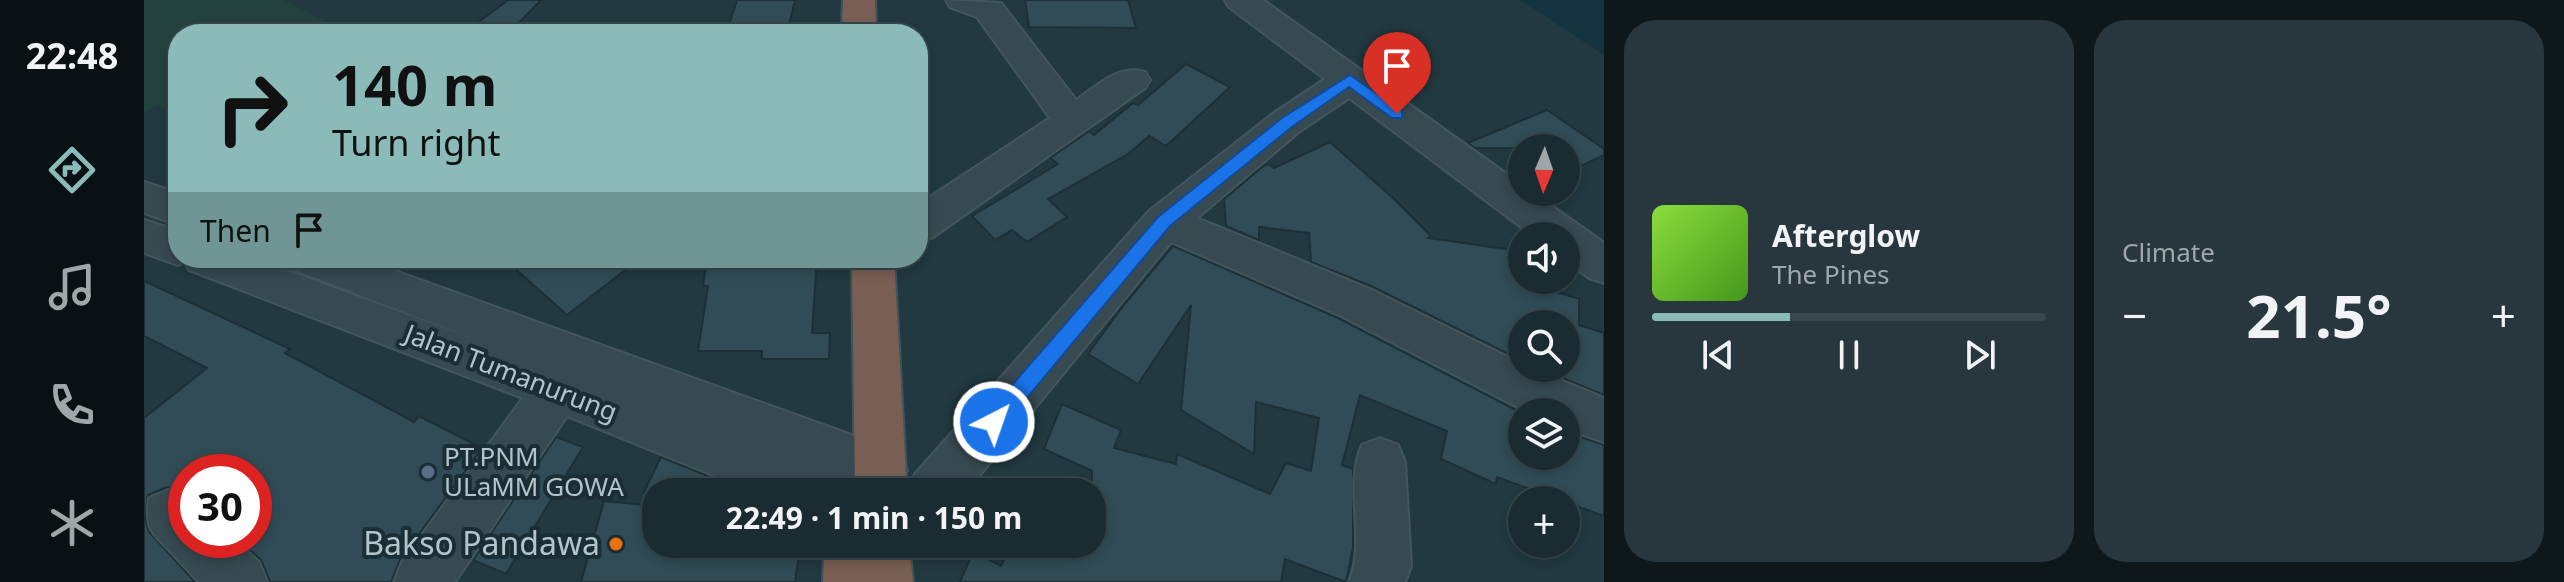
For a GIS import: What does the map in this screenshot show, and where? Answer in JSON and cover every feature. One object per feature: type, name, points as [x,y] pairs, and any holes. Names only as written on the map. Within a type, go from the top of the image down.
[{"type":"highway","points":[[859,0],[859,24]]},
{"type":"highway","points":[[872,0],[872,24]]},
{"type":"highway","points":[[856,268],[867,478]]},
{"type":"highway","points":[[867,478],[873,268]]},
{"type":"street","points":[[962,0],[989,10],[1073,122]]},
{"type":"street","points":[[1241,0],[1544,222]]},
{"type":"street","points":[[928,219],[1132,80]]},
{"type":"street","points":[[945,478],[1164,222],[1287,122],[1350,80]]},
{"type":"street","points":[[144,197],[168,205]]},
{"type":"street","points":[[1164,222],[1214,241],[1417,332],[1557,406],[1604,420]]},
{"type":"street","points":[[144,236],[168,244]]},
{"type":"street","points":[[1580,249],[1604,266]]},
{"type":"street","name":"Jalan Tumanurung","points":[[231,268],[781,478]]},
{"type":"street","name":"Jalan Tumanurung","points":[[335,268],[867,478]]},
{"type":"street","points":[[422,582],[557,390]]},
{"type":"street","points":[[1377,582],[1384,566],[1380,462]]},
{"type":"street","points":[[214,558],[239,582]]},
{"type":"green space","points":[[144,0],[284,0],[330,24],[168,24],[168,110],[157,106],[144,112]]},
{"type":"water","points":[[1520,0],[1604,0],[1604,55]]},
{"type":"building","points":[[508,0],[541,0],[518,24],[476,24]]},
{"type":"building","points":[[737,0],[795,0],[789,24],[729,24]]},
{"type":"building","points":[[1025,0],[1128,0],[1136,28],[1029,27]]},
{"type":"building","points":[[1186,64],[1230,87],[1166,146],[1149,136],[1128,154],[1048,199],[1067,217],[1027,242],[1012,230],[995,240],[972,216],[1058,164],[1050,158],[1089,131],[1094,135],[1133,103],[1138,105]]},
{"type":"building","points":[[1547,110],[1604,149],[1604,155],[1580,166],[1580,134],[1508,134],[1508,148],[1475,148],[1468,143]]},
{"type":"building","points":[[1330,142],[1393,198],[1431,236],[1428,238],[1508,249],[1508,294],[1563,294],[1579,299],[1579,310],[1508,310],[1508,354],[1371,286],[1311,262],[1309,233],[1259,227],[1259,240],[1226,226],[1224,199],[1261,168],[1268,164],[1274,168]]},
{"type":"building","points":[[1173,246],[1338,318],[1508,406],[1508,470],[1580,470],[1580,437],[1604,445],[1604,516],[1580,507],[1580,486],[1522,486],[1497,477],[1496,484],[1441,459],[1447,431],[1360,395],[1342,465],[1353,469],[1353,548],[1346,582],[1285,559],[1281,582],[960,582],[970,558],[985,558],[1001,566],[1005,558],[1106,558],[1106,478],[1092,478],[1092,471],[1044,449],[1062,404],[1121,430],[1114,448],[1176,464],[1177,454],[1270,494],[1286,463],[1311,471],[1319,418],[1256,402],[1254,454],[1181,410],[1191,305],[1138,384],[1088,354]]},
{"type":"building","points":[[514,268],[628,268],[567,315]]},
{"type":"building","points":[[706,268],[816,268],[812,333],[830,333],[829,359],[762,359],[762,351],[698,351],[708,286],[703,286]]},
{"type":"building","points":[[144,281],[290,349],[285,353],[414,422],[419,416],[482,448],[400,560],[391,582],[270,582],[259,558],[272,558],[272,454],[168,454],[168,487],[148,495],[145,518],[149,532],[168,553],[168,558],[173,558],[195,582],[144,582],[144,418],[207,368],[144,336]]},
{"type":"building","points":[[1580,325],[1604,333],[1604,395],[1573,382],[1580,382]]},
{"type":"building","points":[[556,437],[583,447],[506,574],[473,560]]},
{"type":"building","points":[[661,457],[713,478],[651,478]]},
{"type":"building","points":[[604,501],[642,505],[642,558],[798,558],[795,582],[581,582]]},
{"type":"place","name":"PT.PNM ULaMM GOWA","points":[[428,472]]},
{"type":"place","name":"Bakso Pandawa","points":[[616,544]]},
{"type":"route","points":[[994,422],[1164,222],[1287,122],[1350,80],[1397,114]]}]
